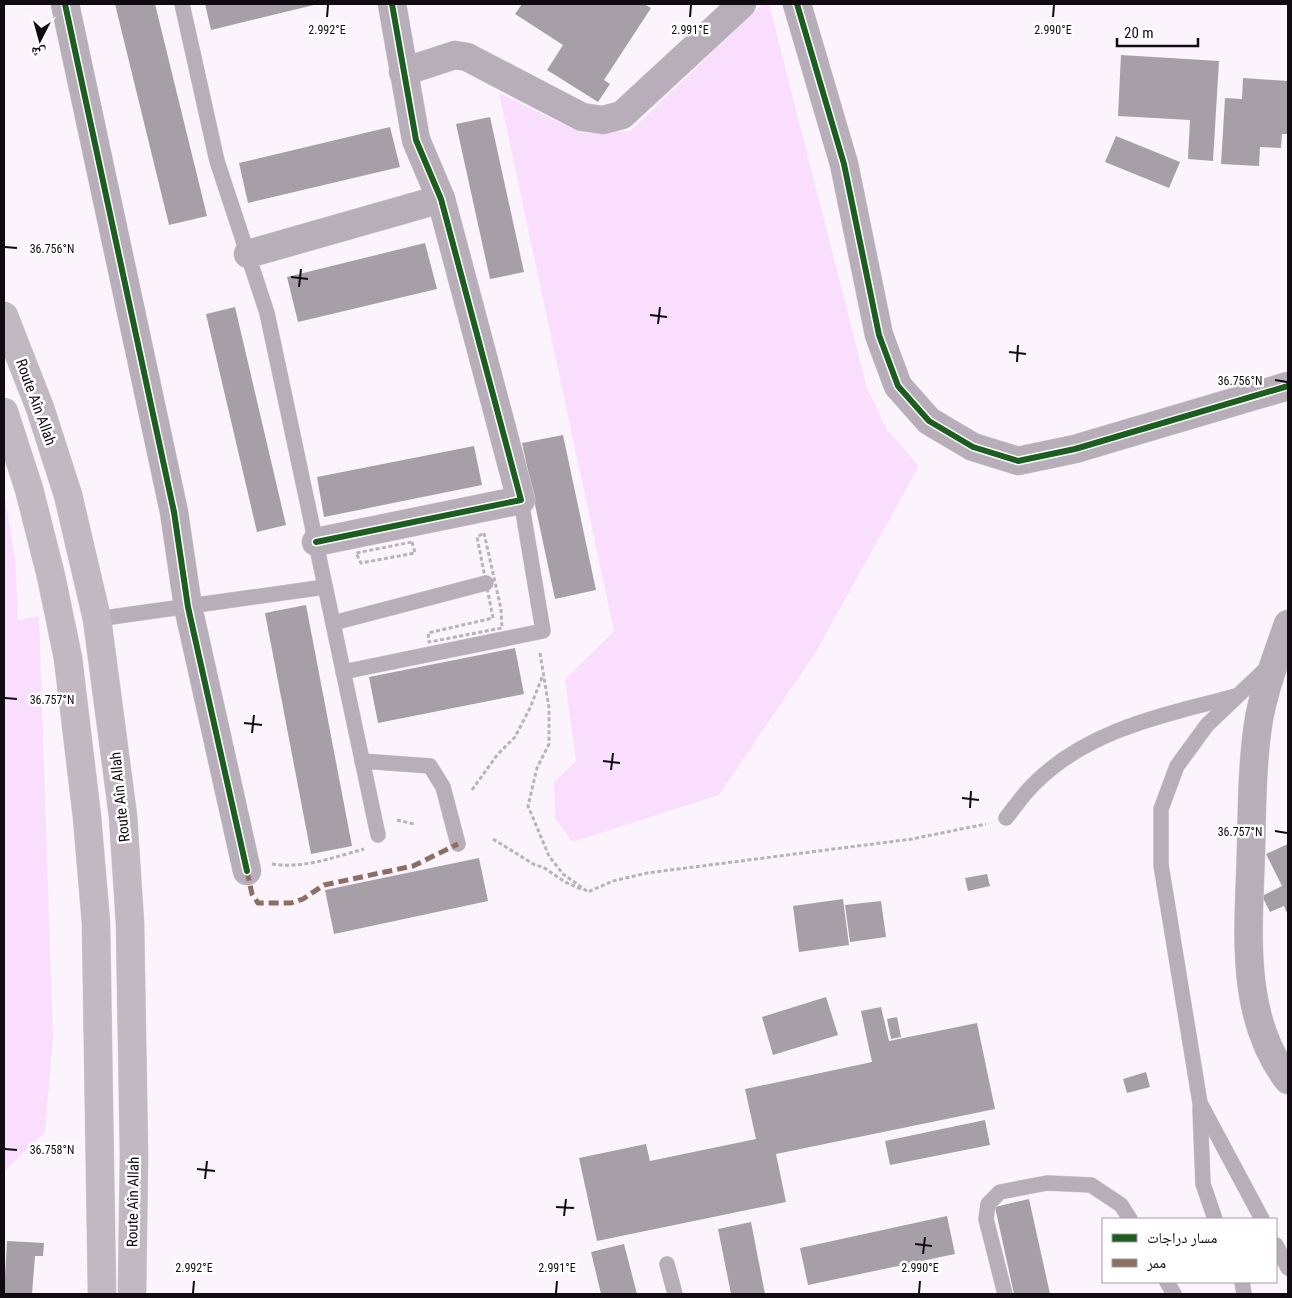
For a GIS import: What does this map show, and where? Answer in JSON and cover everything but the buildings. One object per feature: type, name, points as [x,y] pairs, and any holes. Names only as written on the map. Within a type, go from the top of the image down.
[{"type":"main road","name":"Route Aîn Allah","points":[[4,316],[40,408],[68,495],[97,619],[123,816],[130,923],[134,1155],[132,1294]]},
{"type":"main road","name":"Route Aîn Allah","points":[[4,412],[31,499],[51,576],[68,658],[86,808],[96,923],[102,1294]]},
{"type":"street","points":[[65,4],[174,512],[188,607],[246,871]]},
{"type":"street","points":[[316,542],[521,500],[441,199],[416,140],[392,4]]},
{"type":"street","points":[[404,72],[455,55],[467,57],[582,117],[603,120],[622,115],[742,4]]},
{"type":"street","points":[[797,4],[844,164],[879,335],[898,386],[929,421],[973,447],[1018,461],[1075,449],[1288,386]]},
{"type":"street","points":[[248,254],[441,199]]},
{"type":"street","points":[[1288,624],[1258,725],[1252,806],[1248,962],[1259,1022],[1282,1072],[1288,1080]]},
{"type":"lane","points":[[182,4],[217,161],[267,313],[378,835]]},
{"type":"lane","points":[[343,672],[544,631],[521,500]]},
{"type":"lane","points":[[333,623],[486,583]]},
{"type":"lane","points":[[97,619],[325,587]]},
{"type":"lane","points":[[1215,1218],[1203,1184],[1200,1103],[1161,865],[1161,810],[1177,766],[1207,725],[1276,660]]},
{"type":"lane","points":[[1006,818],[1035,783],[1078,749],[1126,726],[1237,696]]},
{"type":"lane","points":[[362,761],[430,766],[443,787],[458,844]]},
{"type":"lane","points":[[1200,1103],[1261,1218]]},
{"type":"lane","points":[[1005,1294],[986,1219],[988,1204],[1000,1192],[1047,1183],[1091,1185],[1121,1205],[1129,1218]]},
{"type":"lane","points":[[1277,1247],[1288,1268]]},
{"type":"lane","points":[[667,1264],[675,1294]]},
{"type":"lane","points":[[1168,1283],[1174,1294]]},
{"type":"path","points":[[544,631],[537,641],[549,708],[549,744],[537,768],[528,806],[549,856],[563,874],[588,892]]},
{"type":"path","points":[[472,790],[497,755],[515,736],[530,708],[544,673]]},
{"type":"path","points":[[493,839],[534,865],[543,867],[565,882],[588,892],[613,881],[646,873],[912,839],[966,830],[1006,818]]},
{"type":"path","points":[[395,820],[414,824]]},
{"type":"path","points":[[246,871],[267,863],[281,865],[308,863],[369,848],[378,835]]},
{"type":"shaded area","points":[[763,4],[769,4],[867,388],[887,430],[919,466],[817,650],[719,795],[572,842],[555,818],[554,782],[576,761],[565,679],[614,631],[499,93],[581,133],[630,131]]},
{"type":"shaded area","points":[[4,493],[15,556],[18,620],[39,616],[53,1038],[45,1132],[4,1171]]},
{"type":"marked path","points":[[247,871],[252,894],[258,903],[291,903],[303,899],[324,885],[413,866],[458,844]]},
{"type":"cycle path","points":[[65,4],[174,512],[188,607],[247,871]]},
{"type":"cycle path","points":[[316,542],[521,500],[441,199],[416,140],[392,4]]},
{"type":"cycle path","points":[[797,4],[844,164],[879,335],[898,386],[929,421],[973,447],[1018,461],[1075,449],[1288,386]]}]
